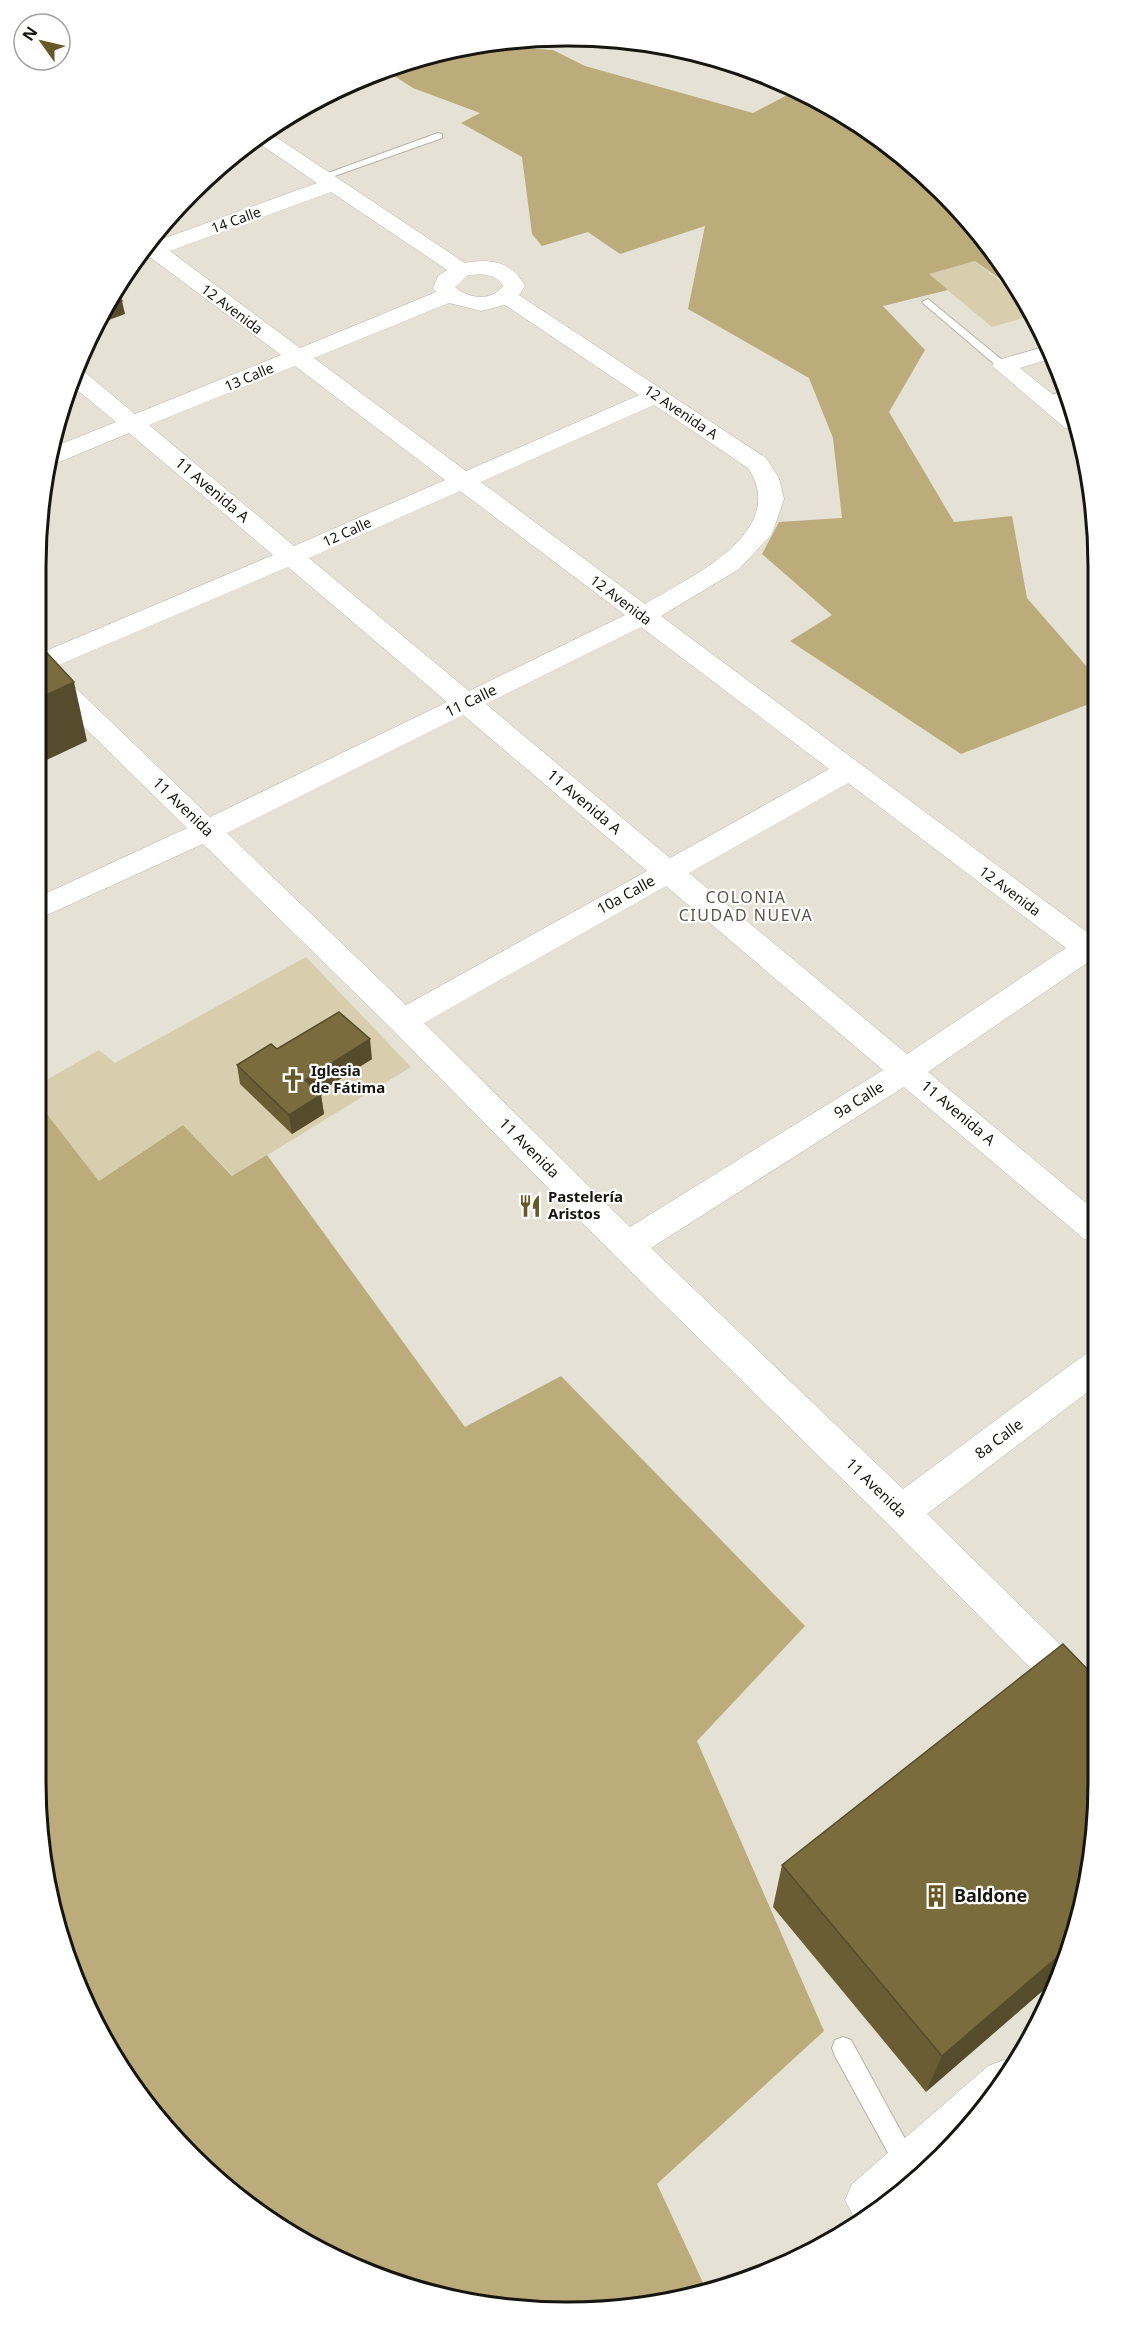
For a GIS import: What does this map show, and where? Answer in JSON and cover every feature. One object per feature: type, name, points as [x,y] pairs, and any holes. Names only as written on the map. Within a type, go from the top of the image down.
[{"type":"street","points":[[269,141],[461,270]]},
{"type":"street","name":"14 Calle","points":[[157,246],[328,181]]},
{"type":"street","name":"12 Avenida","points":[[152,253],[296,358],[1088,949]]},
{"type":"street","points":[[492,268],[508,275],[514,285],[506,296],[498,300],[466,302],[449,295],[444,288],[446,280],[461,270],[492,268]]},
{"type":"street","name":"13 Calle","points":[[59,454],[449,295]]},
{"type":"street","name":"12 Avenida A","points":[[506,296],[757,463],[766,478],[772,499],[759,534],[730,564]]},
{"type":"street","points":[[1003,366],[1042,355]]},
{"type":"street","points":[[1003,366],[1055,396]]},
{"type":"street","name":"11 Avenida A","points":[[81,380],[1088,1223]]},
{"type":"street","name":"12 Calle","points":[[46,661],[292,556],[656,396]]},
{"type":"street","name":"11 Calle","points":[[46,904],[207,831],[643,616],[730,564]]},
{"type":"street","name":"11 Avenida","points":[[46,675],[403,1021],[627,1246],[901,1512],[1088,1699]]},
{"type":"street","name":"10a Calle","points":[[403,1021],[849,770]]},
{"type":"street","name":"9a Calle","points":[[627,1246],[1088,953]]},
{"type":"street","name":"8a Calle","points":[[901,1512],[1088,1371]]},
{"type":"street","points":[[871,2203],[908,2166],[964,2117]]},
{"type":"lane","points":[[328,181],[438,136]]},
{"type":"lane","points":[[928,302],[1003,366]]},
{"type":"lane","points":[[843,2048],[908,2166]]},
{"type":"shaded area","points":[[529,48],[553,50],[585,66],[753,113],[787,95],[856,134],[910,176],[958,224],[1001,280],[975,261],[929,274],[948,290],[883,306],[925,350],[889,412],[954,522],[1012,516],[1027,598],[1088,668],[1088,704],[961,754],[790,641],[832,615],[762,554],[779,522],[842,518],[833,438],[809,378],[688,309],[705,226],[620,254],[588,232],[542,246],[532,234],[522,157],[461,123],[480,113],[413,88],[394,76],[432,64],[499,51]]},
{"type":"shaded area","points":[[975,261],[1004,284],[1024,318],[992,327],[928,274]]},
{"type":"shaded area","points":[[306,957],[411,1067],[233,1176],[183,1125],[99,1181],[46,1113],[46,1080],[99,1050],[115,1063]]},
{"type":"shaded area","points":[[46,1113],[99,1181],[183,1125],[232,1176],[267,1155],[465,1427],[561,1376],[805,1626],[697,1741],[824,2031],[657,2184],[703,2284],[635,2297],[567,2302],[499,2297],[432,2284],[368,2262],[337,2248],[278,2214],[250,2194],[199,2149],[176,2124],[154,2098],[116,2041],[86,1980],[64,1916],[51,1849],[48,1815],[46,1781]]},
{"type":"building","points":[[46,652],[74,682],[46,695]]},
{"type":"building","points":[[339,1012],[370,1039],[305,1080],[321,1095],[289,1115],[237,1065],[271,1044],[277,1049]]},
{"type":"building","name":"Baldone","points":[[1063,1644],[1088,1670],[1088,1781],[1083,1849],[1070,1916],[1056,1958],[942,2056],[782,1865]]},
{"type":"place","name":"Iglesia de Fátima","points":[[293,1080]]},
{"type":"place","name":"Pastelería Aristos","points":[[530,1206]]},
{"type":"place","name":"Baldone","points":[[936,1896]]},
{"type":"district","name":"COLONIA CIUDAD NUEVA","points":[[746,906]]}]
